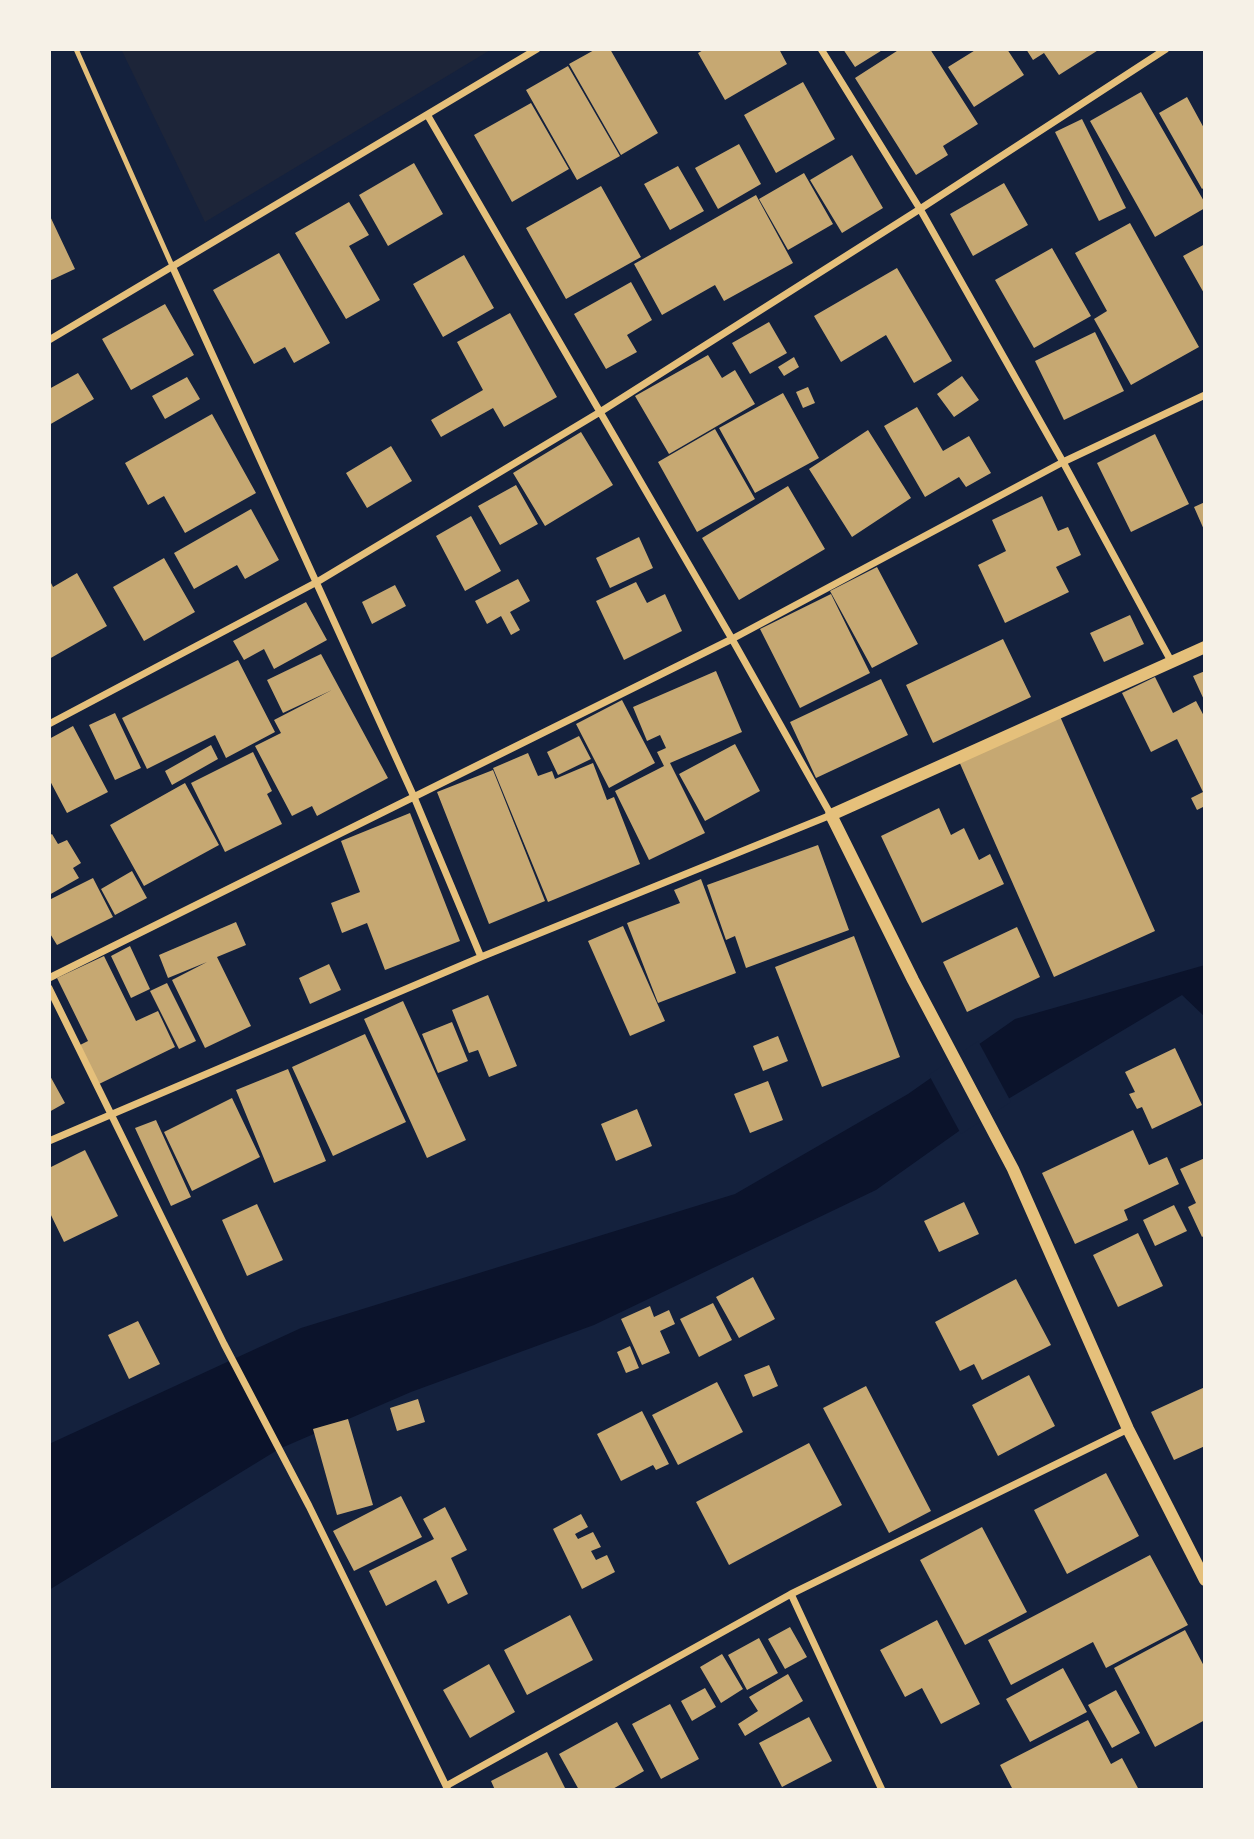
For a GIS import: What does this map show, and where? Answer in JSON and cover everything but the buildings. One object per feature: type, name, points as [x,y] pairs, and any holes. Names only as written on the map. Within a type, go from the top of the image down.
[{"type":"street","points":[[49,340],[537,49]]},
{"type":"street","points":[[821,49],[920,209],[1063,462],[1171,661]]},
{"type":"street","points":[[49,724],[317,582],[600,412],[1166,49]]},
{"type":"street","points":[[428,116],[732,639],[831,816],[913,980],[1013,1169],[1128,1429],[1205,1580]]},
{"type":"street","points":[[173,268],[414,797],[481,957]]},
{"type":"street","points":[[49,978],[732,639],[1063,462],[1205,395]]},
{"type":"street","points":[[49,1142],[481,957],[831,816],[1205,646]]},
{"type":"street","points":[[49,988],[447,1788],[792,1594],[1128,1429]]},
{"type":"street","points":[[792,1594],[882,1790]]},
{"type":"lane","points":[[76,49],[173,268]]},
{"type":"shaded area","points":[[121,49],[492,49],[205,222]]},
{"type":"shaded area","points":[[1205,965],[1205,1017],[1182,995],[983,1114],[876,1190],[594,1325],[411,1392],[279,1449],[49,1590],[49,1444],[301,1328],[735,1194],[908,1094],[1015,1019]]},
{"type":"pier","points":[[978,1041],[1011,1102],[961,1134],[929,1075]]}]
